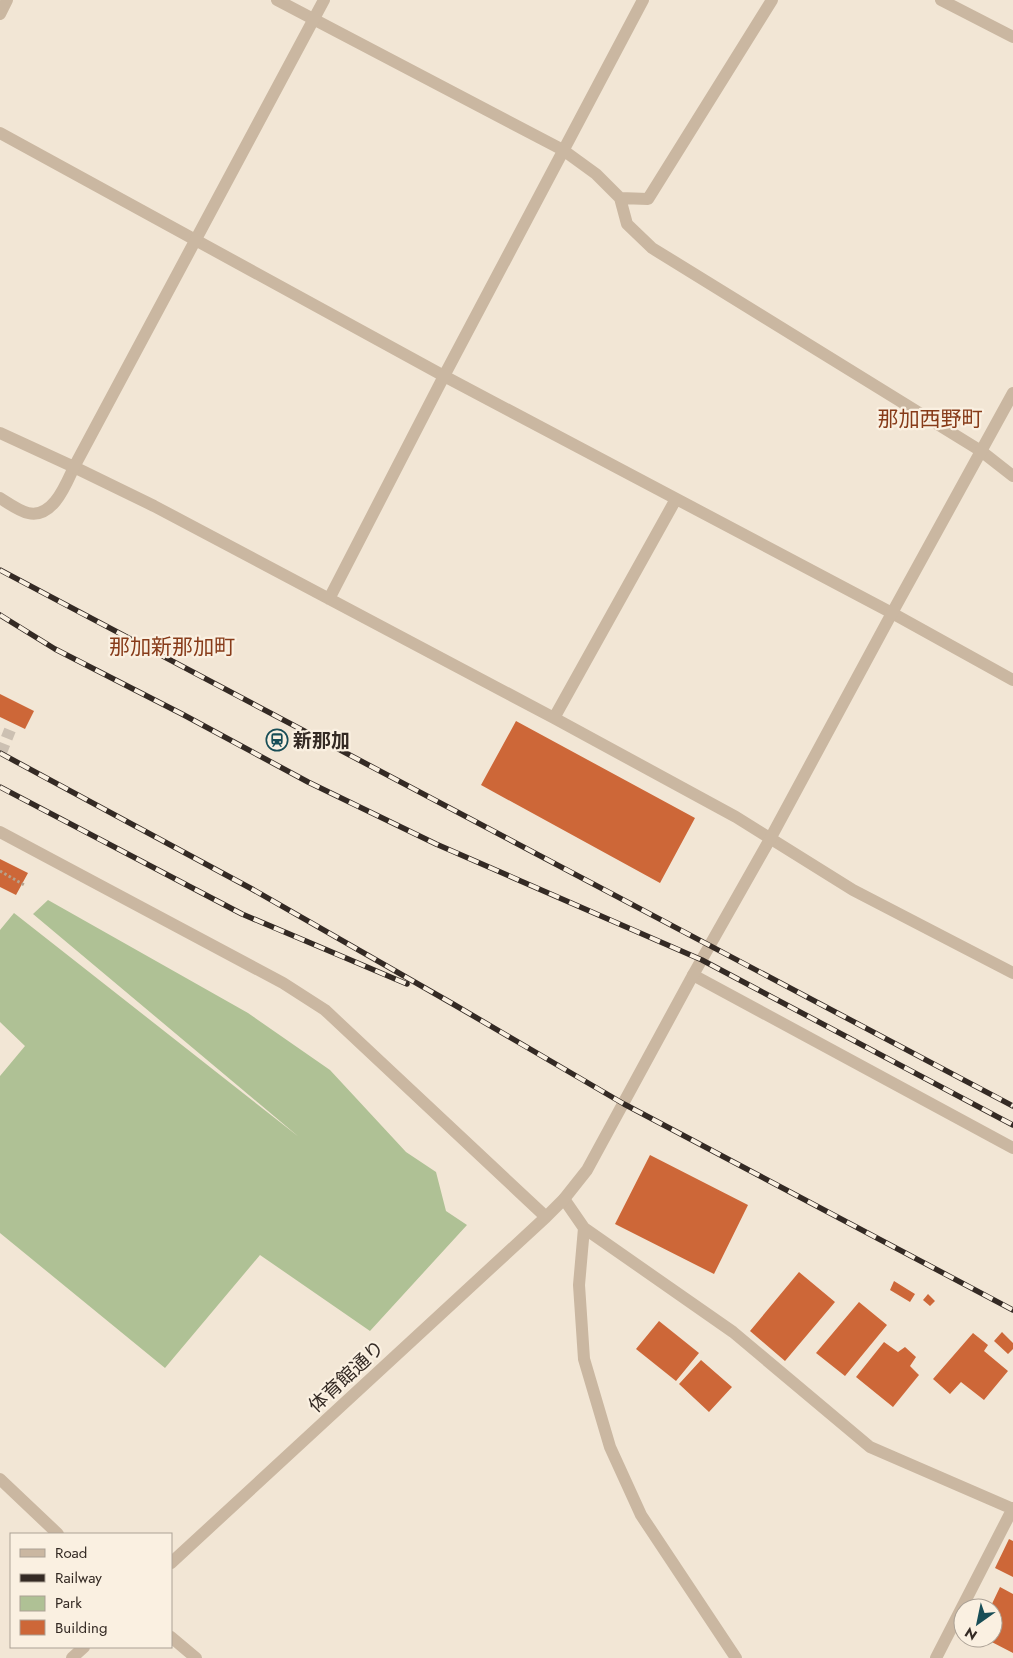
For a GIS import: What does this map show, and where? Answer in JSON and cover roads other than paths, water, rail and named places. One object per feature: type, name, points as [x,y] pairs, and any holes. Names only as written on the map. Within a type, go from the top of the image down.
[{"type":"street","points":[[0,14],[8,0]]},
{"type":"street","points":[[277,0],[563,150],[596,174],[620,198],[628,224],[652,248],[981,451],[1013,476]]},
{"type":"street","points":[[0,498],[29,513],[45,511],[58,500],[194,240],[324,0]]},
{"type":"street","points":[[329,599],[444,376],[643,0]]},
{"type":"street","points":[[620,198],[648,199],[772,0]]},
{"type":"street","points":[[941,0],[1013,37]]},
{"type":"street","points":[[0,133],[444,376],[892,613],[1013,680]]},
{"type":"street","name":"体育館通り","points":[[172,1561],[546,1217],[564,1199],[587,1170],[1013,393]]},
{"type":"street","points":[[0,433],[154,506],[554,718],[736,817],[853,890],[1013,973]]},
{"type":"street","points":[[554,718],[676,499]]},
{"type":"street","points":[[0,832],[283,983],[325,1010],[546,1217]]},
{"type":"street","points":[[693,975],[1013,1148]]},
{"type":"street","points":[[564,1199],[584,1228],[733,1332],[870,1447],[1013,1508],[936,1658]]},
{"type":"street","points":[[584,1228],[579,1285],[584,1359],[610,1446],[641,1515],[736,1658]]},
{"type":"street","points":[[0,1479],[57,1533]]},
{"type":"street","points":[[172,1638],[196,1658]]},
{"type":"street","points":[[72,1658],[83,1648]]},
{"type":"tunnel","points":[[0,755],[10,730]]},
{"type":"railway","points":[[0,570],[1013,1106]]},
{"type":"railway","points":[[0,615],[55,649],[182,714],[308,782],[436,844],[702,960],[1013,1125]]},
{"type":"railway","points":[[0,753],[252,889],[624,1104],[1013,1310]]},
{"type":"railway","points":[[0,787],[242,914],[407,984]]},
{"type":"place","name":"新那加","points":[[277,740]]},
{"type":"district","name":"那加西野町","points":[[930,419]]},
{"type":"district","name":"那加新那加町","points":[[172,647]]}]
